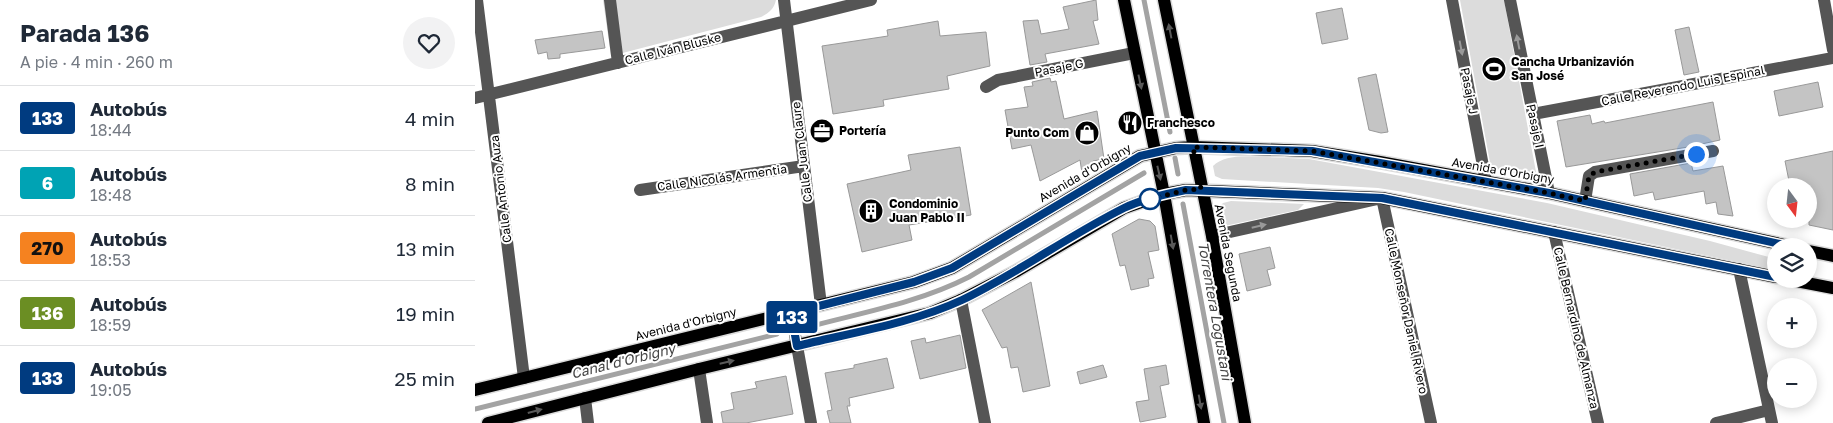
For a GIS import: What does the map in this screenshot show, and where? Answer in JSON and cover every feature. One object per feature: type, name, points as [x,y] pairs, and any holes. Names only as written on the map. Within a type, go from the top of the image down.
[{"type":"main road","points":[[1124,0],[1133,53],[1164,194],[1204,423]]},
{"type":"main road","name":"Avenida Segunda","points":[[1164,0],[1212,236],[1245,423]]},
{"type":"main road","name":"Avenida d'Orbigny","points":[[475,390],[914,282],[952,268],[1140,156],[1154,152],[1193,147],[1312,151],[1549,193],[1767,241]]},
{"type":"main road","points":[[488,423],[930,313],[961,300],[1015,272],[1124,208],[1164,194],[1186,190],[1201,189],[1382,198],[1767,275]]},
{"type":"main road","points":[[1817,250],[1833,249]]},
{"type":"main road","points":[[1817,252],[1833,256]]},
{"type":"main road","points":[[1817,285],[1833,288]]},
{"type":"street","name":"Calle Antonio Auza","points":[[477,0],[524,378]]},
{"type":"street","points":[[610,0],[618,63]]},
{"type":"street","name":"Calle Juan Claure","points":[[784,0],[821,304]]},
{"type":"street","name":"Calle Iván Bluske","points":[[475,98],[871,0]]},
{"type":"street","name":"Pasaje J","points":[[1452,0],[1486,182]]},
{"type":"street","name":"Pasaje I","points":[[1509,0],[1549,193]]},
{"type":"street","points":[[1824,0],[1833,50]]},
{"type":"street","name":"Pasaje G","points":[[986,87],[998,80],[1133,53]]},
{"type":"street","name":"Calle Reverendo Luis Espinal","points":[[1533,114],[1833,58]]},
{"type":"street","points":[[1585,201],[1589,176],[1595,172],[1713,151]]},
{"type":"street","name":"Calle Nicolás Armentia","points":[[640,190],[803,166]]},
{"type":"street","points":[[1212,236],[1382,198]]},
{"type":"street","name":"Calle Monseñor Daniel Rivero","points":[[1382,198],[1431,423]]},
{"type":"street","name":"Calle Bernardino de Almanza","points":[[1553,232],[1598,423]]},
{"type":"street","points":[[1716,423],[1771,417],[1739,269]]},
{"type":"street","points":[[961,300],[985,423]]},
{"type":"street","points":[[791,313],[811,423]]},
{"type":"street","points":[[699,369],[707,423]]},
{"type":"street","points":[[585,398],[588,423]]},
{"type":"shaded area","points":[[603,0],[776,0],[771,10],[761,17],[611,56]]},
{"type":"shaded area","points":[[1460,0],[1504,0],[1536,172],[1531,176],[1491,168]]},
{"type":"shaded area","points":[[1238,157],[1309,159],[1547,203],[1710,241],[1767,257],[1767,268],[1404,192],[1378,188],[1222,179],[1215,176],[1213,166],[1224,159]]},
{"type":"shaded area","points":[[1231,201],[1304,204],[1298,210],[1220,227],[1217,209],[1223,203]]},
{"type":"building","points":[[1096,0],[1098,20],[1093,21],[1099,44],[1045,54],[1047,62],[1030,65],[1023,21],[1038,20],[1041,34],[1069,29],[1063,7]]},
{"type":"building","points":[[1342,8],[1348,39],[1322,44],[1316,13]]},
{"type":"building","points":[[938,21],[940,36],[986,32],[990,66],[947,76],[949,89],[883,100],[884,106],[833,114],[822,46],[888,36],[887,30]]},
{"type":"building","points":[[1689,27],[1699,72],[1684,75],[1675,30]]},
{"type":"building","points":[[602,31],[605,48],[560,54],[560,58],[548,59],[547,52],[538,54],[535,40]]},
{"type":"building","points":[[1376,74],[1388,132],[1381,133],[1369,130],[1358,78]]},
{"type":"building","points":[[1050,78],[1051,82],[1056,81],[1064,119],[1097,111],[1104,159],[1093,161],[1082,173],[1080,160],[1040,181],[1031,145],[1012,149],[1005,110],[1028,107],[1024,87],[1033,86],[1032,82]]},
{"type":"building","points":[[1818,82],[1823,107],[1779,116],[1774,91]]},
{"type":"building","points":[[1713,102],[1720,140],[1566,167],[1557,121],[1590,115],[1592,124],[1604,121],[1605,123]]},
{"type":"building","points":[[960,147],[971,215],[909,225],[912,240],[862,252],[847,184],[911,170],[908,155]]},
{"type":"building","points":[[1833,151],[1833,230],[1817,227],[1817,178],[1788,178],[1785,161]]},
{"type":"building","points":[[1691,163],[1693,171],[1723,166],[1733,216],[1718,214],[1716,202],[1706,204],[1704,191],[1655,200],[1653,192],[1634,196],[1630,174]]},
{"type":"building","points":[[1139,219],[1150,221],[1155,226],[1159,250],[1148,252],[1154,278],[1148,279],[1149,286],[1131,290],[1125,265],[1120,266],[1112,234]]},
{"type":"building","points":[[1270,247],[1275,268],[1267,270],[1271,285],[1247,291],[1239,254]]},
{"type":"building","points":[[1031,282],[1050,386],[1023,392],[1018,367],[1011,368],[1007,347],[1002,348],[982,310]]},
{"type":"building","points":[[960,335],[966,368],[920,379],[911,341],[925,338],[926,343]]},
{"type":"building","points":[[887,358],[894,388],[849,398],[850,406],[847,406],[851,423],[830,423],[827,411],[832,410],[825,373],[854,368],[854,365]]},
{"type":"building","points":[[1103,365],[1107,377],[1080,384],[1077,372]]},
{"type":"building","points":[[1166,365],[1169,384],[1160,386],[1166,417],[1140,422],[1136,402],[1149,400],[1144,369]]},
{"type":"building","points":[[786,376],[793,414],[746,423],[723,423],[721,412],[734,409],[731,393],[757,388],[755,382]]},
{"type":"waterway","name":"Torrentera Logustani","points":[[1144,0],[1170,132]]},
{"type":"waterway","name":"Torrentera Logustani","points":[[1175,158],[1178,174]]},
{"type":"waterway","name":"Canal d'Orbigny","points":[[812,326],[892,306],[950,286],[969,277],[1144,173]]},
{"type":"waterway","name":"Torrentera Logustani","points":[[1183,204],[1224,423]]},
{"type":"waterway","name":"Canal d'Orbigny","points":[[475,409],[777,334]]},
{"type":"bus line","name":"133","points":[[1767,241],[1549,193],[1312,151],[1176,148],[1140,156],[952,268],[914,282],[791,313],[797,346],[930,313],[961,300],[1015,272],[1124,208],[1164,194],[1201,189],[1382,198],[1767,275]]},
{"type":"place","name":"Cancha Urbanizavión San José","points":[[1494,69]]},
{"type":"place","name":"Franchesco","points":[[1130,123]]},
{"type":"place","name":"Portería","points":[[822,131]]},
{"type":"place","name":"Punto Com","points":[[1087,133]]},
{"type":"place","name":"Condominio Juan Pablo II","points":[[871,211]]},
{"type":"route","points":[[1150,199],[1164,194],[1201,189],[1193,147],[1312,151],[1585,201],[1589,176],[1595,172],[1696,154]]}]
